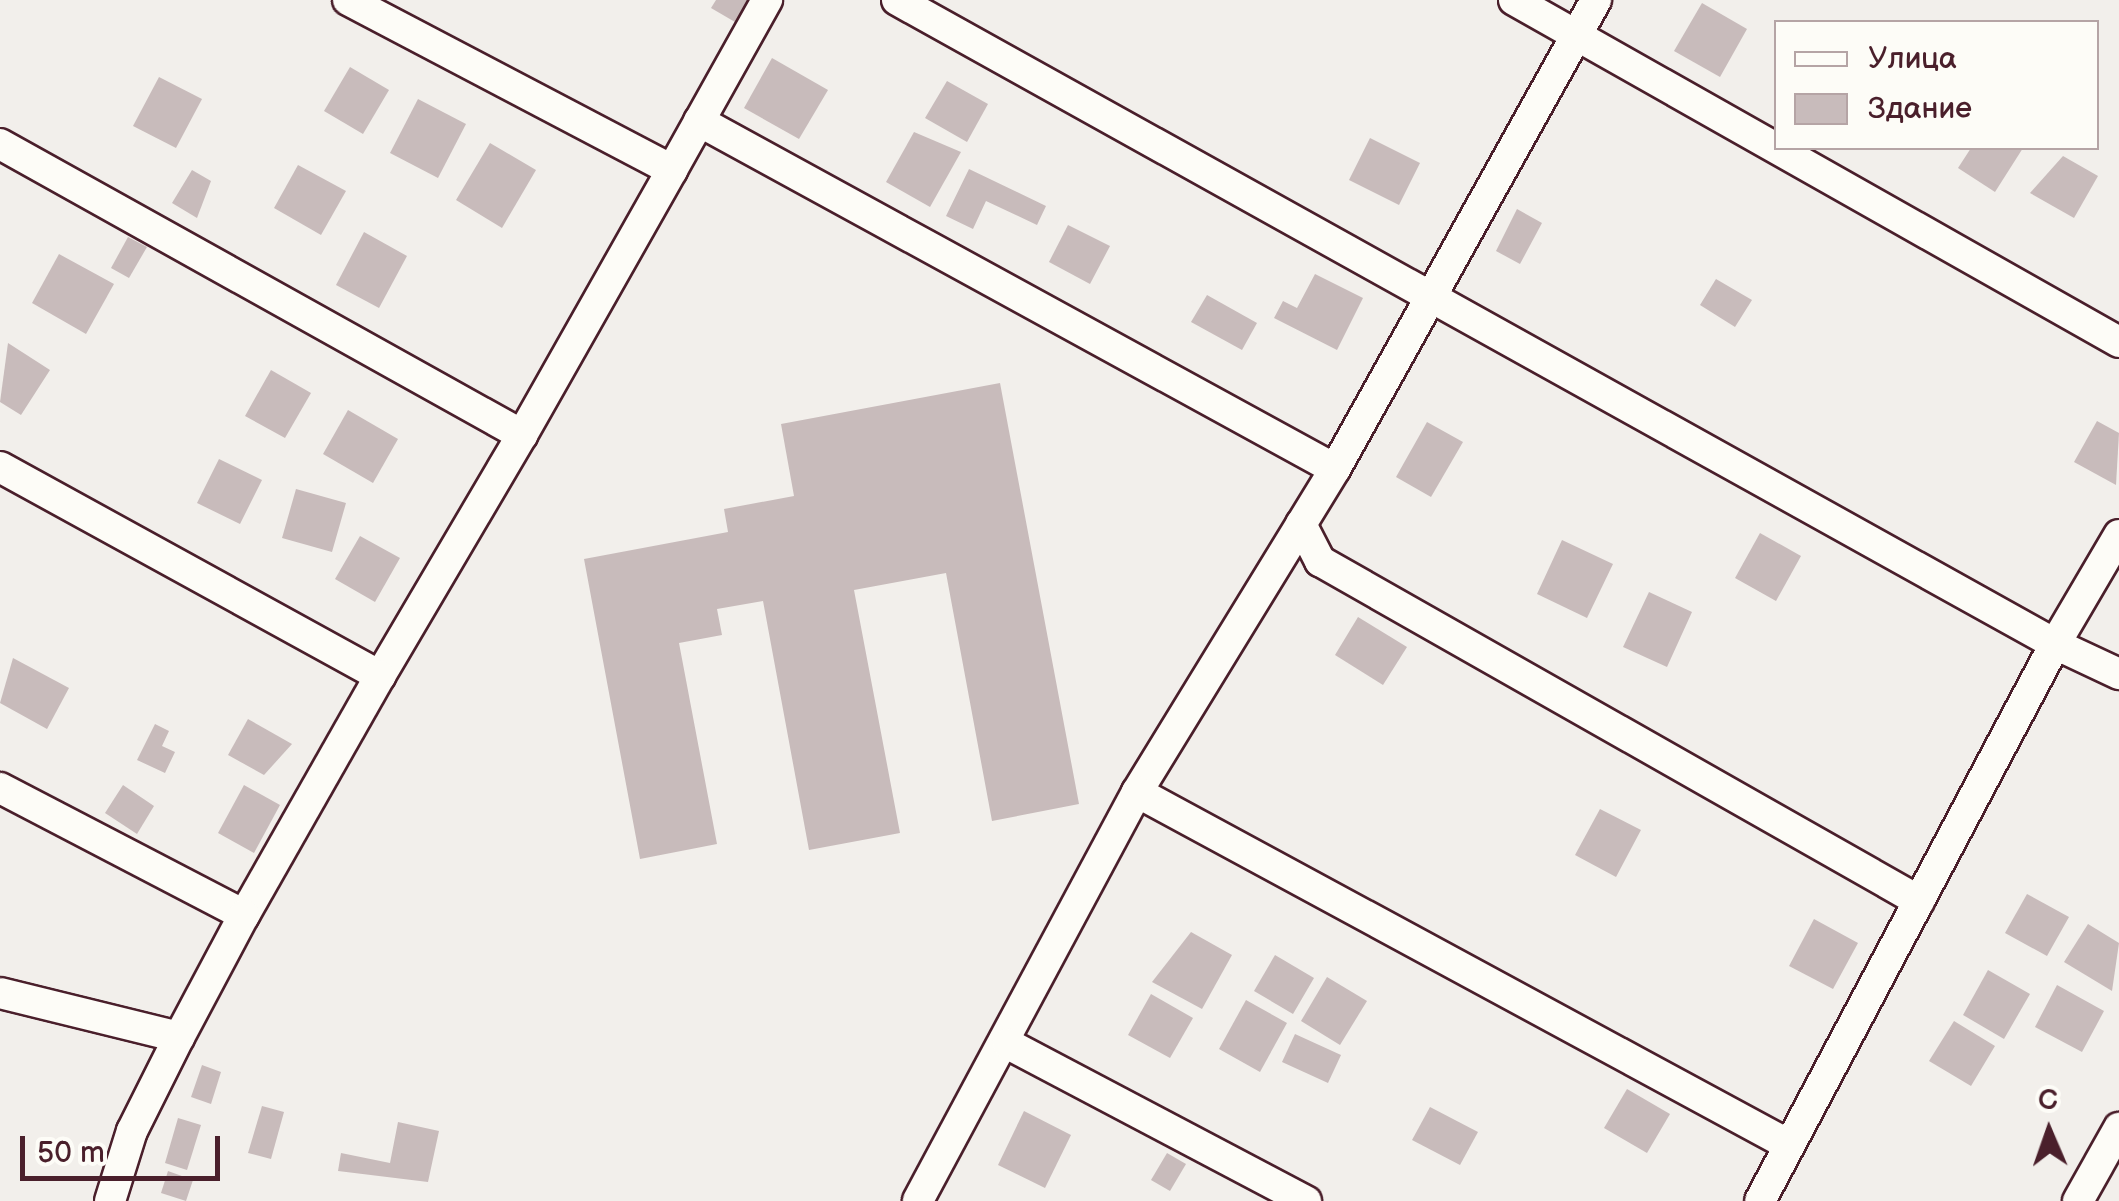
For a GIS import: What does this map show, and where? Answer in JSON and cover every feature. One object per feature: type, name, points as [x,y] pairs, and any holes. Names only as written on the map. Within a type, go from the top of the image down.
[{"type":"street","points":[[348,0],[672,170]]},
{"type":"street","points":[[110,1201],[132,1131],[244,915],[522,435],[767,0]]},
{"type":"street","points":[[897,0],[2054,644],[2119,674]]},
{"type":"street","points":[[1514,0],[1774,148]]},
{"type":"street","points":[[918,1201],[1008,1044],[1137,792],[1335,469],[1427,295],[1596,0]]},
{"type":"street","points":[[699,121],[1335,469]]},
{"type":"street","points":[[0,144],[522,435]]},
{"type":"street","points":[[1778,150],[2119,342]]},
{"type":"street","points":[[0,466],[380,676]]},
{"type":"street","points":[[1301,524],[1320,562],[1918,901]]},
{"type":"street","points":[[1760,1201],[2054,644],[2119,535]]},
{"type":"street","points":[[0,788],[244,915]]},
{"type":"street","points":[[1137,792],[1789,1146]]},
{"type":"street","points":[[0,994],[180,1037]]},
{"type":"street","points":[[1008,1044],[1306,1201]]},
{"type":"street","points":[[2078,1201],[2119,1128]]},
{"type":"building","points":[[716,0],[748,0],[735,22],[711,8]]},
{"type":"building","points":[[1702,3],[1747,29],[1720,77],[1674,51]]},
{"type":"building","points":[[772,58],[828,90],[799,139],[744,108]]},
{"type":"building","points":[[350,67],[389,90],[363,134],[324,111]]},
{"type":"building","points":[[159,77],[202,99],[176,148],[133,126]]},
{"type":"building","points":[[947,81],[988,104],[967,142],[925,118]]},
{"type":"building","points":[[418,99],[466,124],[438,178],[390,153]]},
{"type":"building","points":[[914,132],[961,152],[930,207],[886,182]]},
{"type":"building","points":[[1370,138],[1420,163],[1399,205],[1349,180]]},
{"type":"building","points":[[490,143],[536,170],[502,228],[456,200]]},
{"type":"building","points":[[1970,150],[2022,150],[1995,192],[1958,168]]},
{"type":"building","points":[[2063,156],[2098,176],[2074,218],[2030,193]]},
{"type":"building","points":[[298,165],[346,191],[321,235],[274,208]]},
{"type":"building","points":[[969,169],[1046,206],[1037,225],[986,201],[973,229],[946,216]]},
{"type":"building","points":[[192,170],[211,181],[197,218],[172,203]]},
{"type":"building","points":[[1517,209],[1542,223],[1520,264],[1496,251]]},
{"type":"building","points":[[1068,225],[1110,246],[1090,284],[1049,262]]},
{"type":"building","points":[[364,232],[407,256],[379,308],[336,285]]},
{"type":"building","points":[[128,237],[147,247],[129,278],[111,268]]},
{"type":"building","points":[[59,254],[114,284],[86,334],[32,303]]},
{"type":"building","points":[[1315,274],[1363,298],[1337,350],[1274,318],[1283,301],[1297,308]]},
{"type":"building","points":[[1716,279],[1752,300],[1735,327],[1700,305]]},
{"type":"building","points":[[1207,295],[1257,323],[1242,350],[1191,322]]},
{"type":"building","points":[[8,343],[50,370],[21,415],[0,402]]},
{"type":"building","points":[[271,370],[311,393],[285,438],[245,416]]},
{"type":"building","points":[[1000,383],[1079,804],[992,821],[946,573],[854,590],[900,833],[809,850],[763,601],[717,609],[722,635],[679,643],[717,844],[640,859],[584,559],[728,532],[724,509],[794,496],[781,424]]},
{"type":"building","points":[[348,410],[398,439],[373,483],[323,454]]},
{"type":"building","points":[[2097,421],[2119,433],[2116,485],[2074,462]]},
{"type":"building","points":[[1427,422],[1463,442],[1431,497],[1396,477]]},
{"type":"building","points":[[219,459],[262,480],[240,524],[197,503]]},
{"type":"building","points":[[296,489],[346,503],[332,552],[282,538]]},
{"type":"building","points":[[1760,533],[1801,556],[1776,601],[1735,578]]},
{"type":"building","points":[[360,536],[400,558],[375,602],[335,579]]},
{"type":"building","points":[[1562,540],[1613,564],[1587,618],[1537,594]]},
{"type":"building","points":[[1649,592],[1692,612],[1667,667],[1623,647]]},
{"type":"building","points":[[1358,617],[1407,647],[1383,685],[1335,655]]},
{"type":"building","points":[[13,658],[69,688],[47,729],[0,703]]},
{"type":"building","points":[[248,719],[292,744],[264,775],[228,755]]},
{"type":"building","points":[[155,724],[169,731],[162,746],[175,752],[165,773],[137,760]]},
{"type":"building","points":[[123,785],[154,806],[137,834],[105,813]]},
{"type":"building","points":[[244,785],[280,805],[254,853],[218,833]]},
{"type":"building","points":[[1600,809],[1641,830],[1616,877],[1575,855]]},
{"type":"building","points":[[2027,894],[2069,917],[2047,956],[2005,933]]},
{"type":"building","points":[[1814,919],[1858,943],[1833,989],[1789,966]]},
{"type":"building","points":[[2088,924],[2119,943],[2112,991],[2064,962]]},
{"type":"building","points":[[1191,932],[1232,955],[1202,1009],[1152,982]]},
{"type":"building","points":[[1275,955],[1314,978],[1293,1014],[1254,991]]},
{"type":"building","points":[[1988,970],[2030,994],[2004,1039],[1963,1015]]},
{"type":"building","points":[[1327,977],[1367,1001],[1340,1045],[1301,1021]]},
{"type":"building","points":[[2057,985],[2104,1011],[2082,1052],[2035,1027]]},
{"type":"building","points":[[1151,994],[1193,1018],[1170,1058],[1128,1035]]},
{"type":"building","points":[[1246,1000],[1287,1023],[1260,1072],[1219,1049]]},
{"type":"building","points":[[1954,1021],[1995,1046],[1971,1086],[1929,1061]]},
{"type":"building","points":[[1295,1034],[1341,1055],[1328,1083],[1282,1062]]},
{"type":"building","points":[[202,1065],[221,1072],[211,1104],[191,1097]]},
{"type":"building","points":[[1627,1089],[1670,1114],[1647,1153],[1604,1128]]},
{"type":"building","points":[[262,1106],[284,1112],[271,1159],[248,1153]]},
{"type":"building","points":[[1430,1107],[1478,1132],[1460,1165],[1412,1140]]},
{"type":"building","points":[[1024,1111],[1071,1135],[1045,1188],[998,1165]]},
{"type":"building","points":[[178,1118],[201,1125],[187,1170],[165,1163]]},
{"type":"building","points":[[398,1122],[439,1131],[428,1182],[338,1171],[341,1153],[390,1163]]},
{"type":"building","points":[[1167,1153],[1186,1164],[1170,1191],[1151,1180]]},
{"type":"building","points":[[168,1171],[193,1180],[186,1201],[161,1193]]}]
